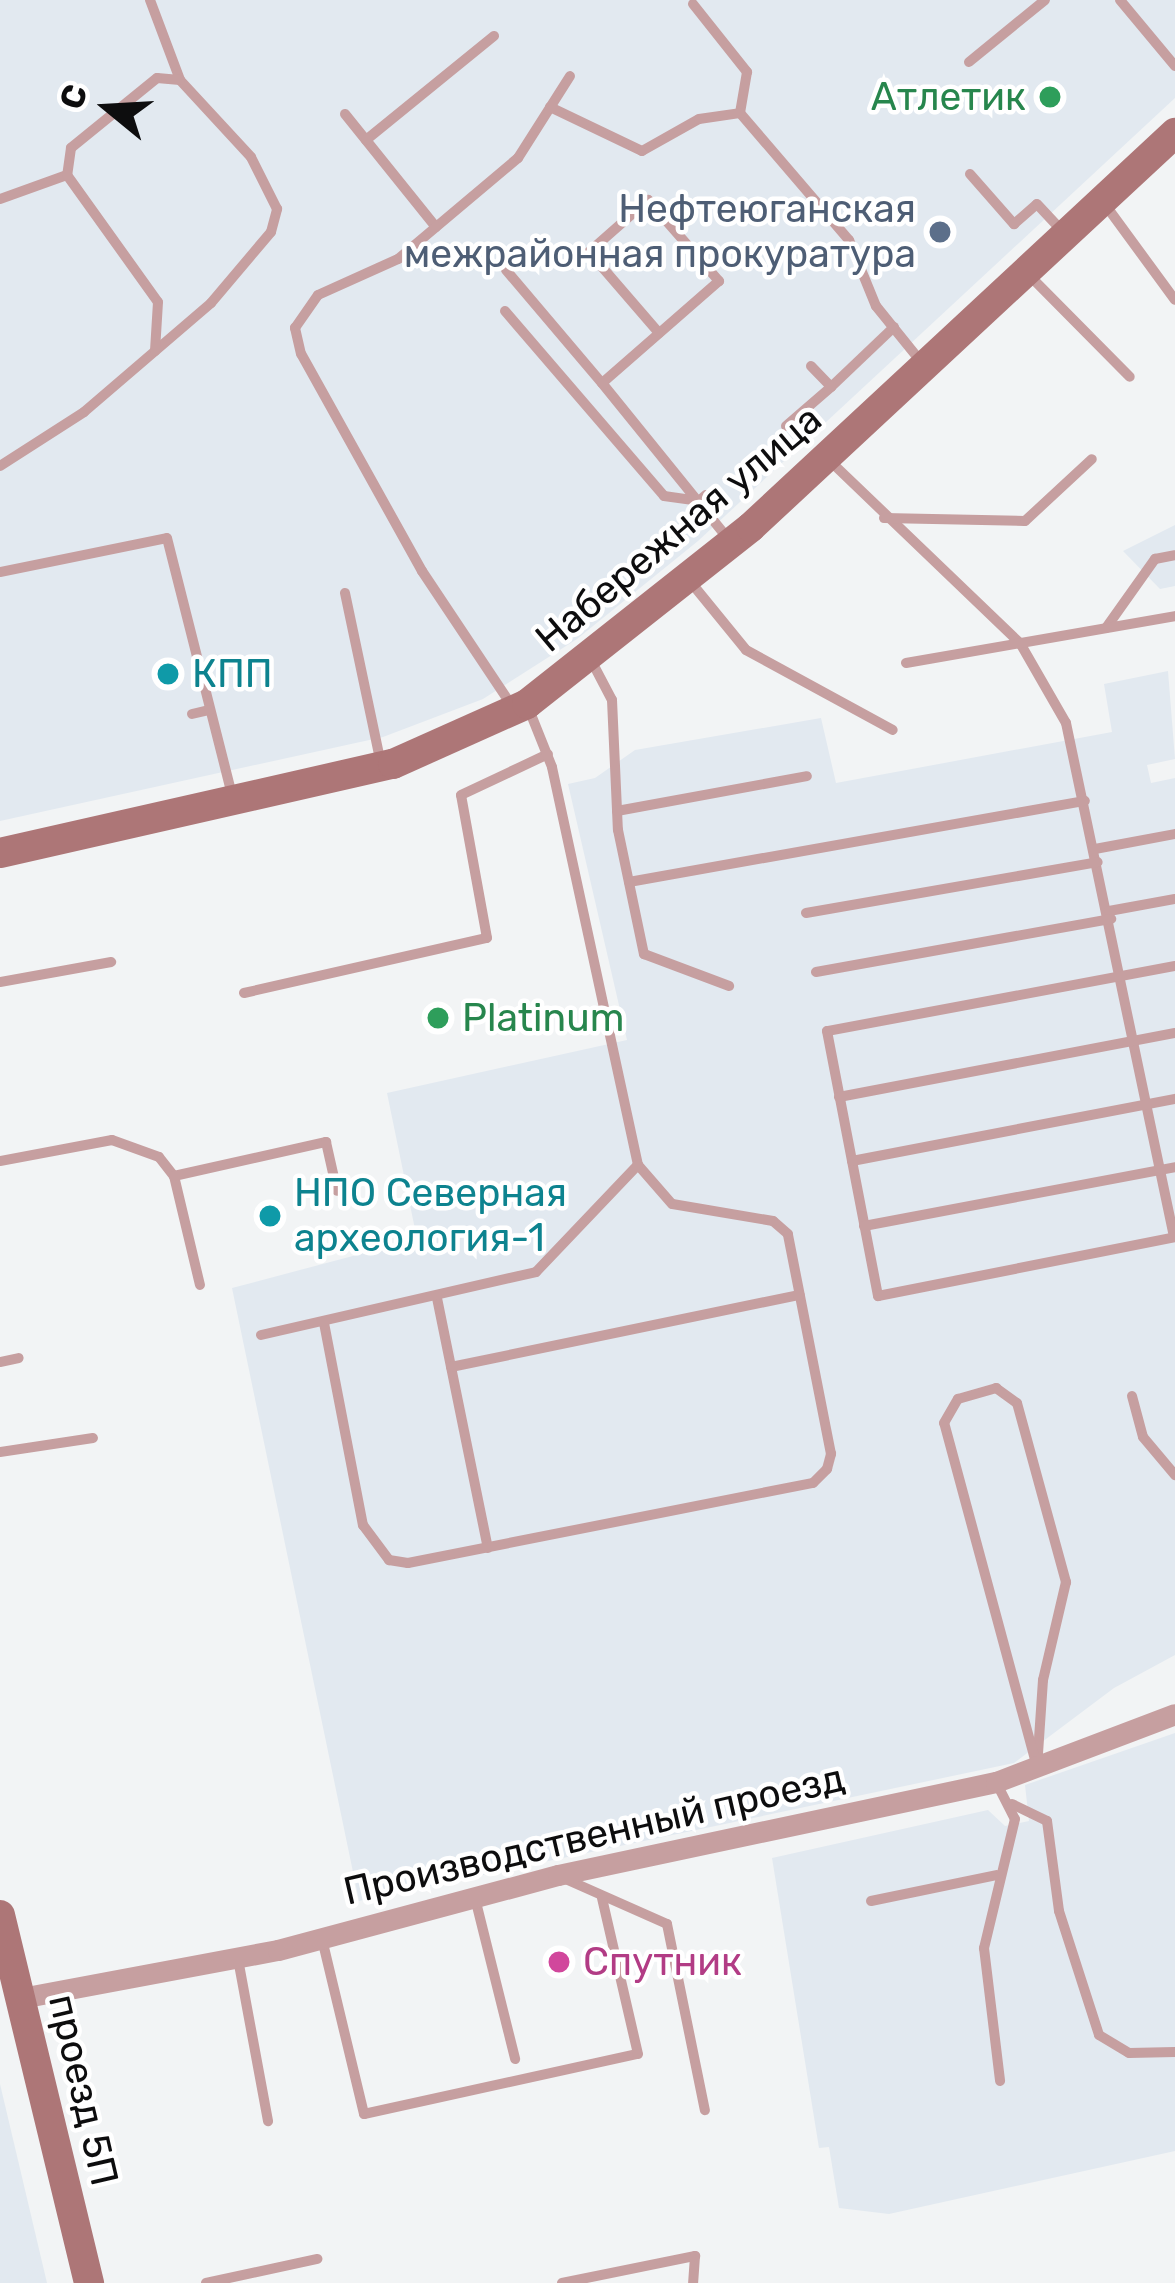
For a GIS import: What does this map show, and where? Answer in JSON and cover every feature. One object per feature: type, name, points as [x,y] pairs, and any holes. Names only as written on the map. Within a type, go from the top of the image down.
[{"type":"street","name":"Набережная улица","points":[[0,853],[234,804],[381,767],[521,708],[591,660],[732,543],[1175,133]]},
{"type":"street","name":"Производственный проезд","points":[[20,1998],[238,1958],[558,1875],[995,1782],[1175,1714]]},
{"type":"street","name":"проезд 5П","points":[[0,1915],[89,2283]]},
{"type":"lane","points":[[0,466],[84,412],[259,255],[277,209],[251,158],[180,80],[150,0]]},
{"type":"lane","points":[[969,62],[1045,0]]},
{"type":"lane","points":[[1120,0],[1175,66]]},
{"type":"lane","points":[[693,4],[747,72],[740,113]]},
{"type":"lane","points":[[366,140],[494,36]]},
{"type":"lane","points":[[324,1323],[373,1545],[389,1560],[408,1564],[814,1483],[831,1454],[788,1234],[773,1221],[672,1204],[638,1165],[548,754],[521,708],[422,571],[297,343],[304,306],[398,259],[518,158],[570,76]]},
{"type":"lane","points":[[155,351],[158,302],[67,175],[70,148],[157,78],[180,80]]},
{"type":"lane","points":[[550,107],[642,151],[699,119],[740,113]]},
{"type":"lane","points":[[740,113],[850,240],[894,327],[925,366]]},
{"type":"lane","points":[[345,114],[436,227]]},
{"type":"lane","points":[[970,174],[1015,224],[1037,204],[1066,235]]},
{"type":"lane","points":[[0,199],[67,175]]},
{"type":"lane","points":[[602,383],[719,281],[649,200],[590,252],[659,333]]},
{"type":"lane","points":[[1102,201],[1175,300]]},
{"type":"lane","points":[[506,270],[702,498],[732,543]]},
{"type":"lane","points":[[1026,272],[1130,377]]},
{"type":"lane","points":[[506,311],[664,496],[702,498]]},
{"type":"lane","points":[[786,425],[894,327]]},
{"type":"lane","points":[[811,366],[831,387]]},
{"type":"lane","points":[[826,458],[1020,643],[1066,723],[1123,976],[1175,1237],[878,1296],[827,1031],[1123,976],[1175,967]]},
{"type":"lane","points":[[884,518],[1025,521],[1092,460]]},
{"type":"lane","points":[[0,572],[167,538],[234,804]]},
{"type":"lane","points":[[1106,628],[1156,560],[1175,555]]},
{"type":"lane","points":[[689,580],[746,650],[893,730]]},
{"type":"lane","points":[[345,593],[381,767]]},
{"type":"lane","points":[[906,663],[1175,616]]},
{"type":"lane","points":[[591,660],[612,700],[617,811],[644,954],[729,986]]},
{"type":"lane","points":[[192,714],[210,710]]},
{"type":"lane","points":[[244,993],[487,938],[460,795],[548,754]]},
{"type":"lane","points":[[617,811],[807,776]]},
{"type":"lane","points":[[629,882],[1084,801]]},
{"type":"lane","points":[[806,913],[1096,855],[1175,834]]},
{"type":"lane","points":[[816,972],[1175,898]]},
{"type":"lane","points":[[0,982],[111,962]]},
{"type":"lane","points":[[839,1097],[1175,1033]]},
{"type":"lane","points":[[852,1161],[1175,1100]]},
{"type":"lane","points":[[0,1161],[112,1141],[136,1143],[174,1176],[200,1285]]},
{"type":"lane","points":[[174,1176],[326,1142],[337,1190]]},
{"type":"lane","points":[[261,1335],[536,1272],[638,1165]]},
{"type":"lane","points":[[864,1226],[1175,1168]]},
{"type":"lane","points":[[451,1367],[800,1295]]},
{"type":"lane","points":[[436,1298],[488,1548]]},
{"type":"lane","points":[[0,1362],[20,1358]]},
{"type":"lane","points":[[996,1388],[1017,1402],[1066,1582],[1043,1680],[1037,1767],[944,1423],[958,1399],[996,1388]]},
{"type":"lane","points":[[1132,1396],[1143,1437],[1175,1475]]},
{"type":"lane","points":[[0,1452],[93,1438]]},
{"type":"lane","points":[[1131,1727],[1175,1702]]},
{"type":"lane","points":[[995,1782],[1012,1804],[1047,1821],[1059,1911],[1099,2035],[1129,2053],[1175,2052]]},
{"type":"lane","points":[[1000,2081],[984,1948],[996,1875],[1014,1832],[1012,1804]]},
{"type":"lane","points":[[558,1875],[667,1924],[705,2110]]},
{"type":"lane","points":[[871,1901],[996,1875]]},
{"type":"lane","points":[[475,1895],[514,2059]]},
{"type":"lane","points":[[322,1936],[364,2114],[638,2054],[602,1898]]},
{"type":"lane","points":[[238,1958],[268,2121]]},
{"type":"lane","points":[[562,2283],[695,2256],[693,2283]]},
{"type":"lane","points":[[206,2283],[317,2259]]},
{"type":"shaded area","points":[[0,0],[1175,0],[1175,98],[698,541],[577,639],[483,699],[383,737],[0,821]]},
{"type":"shaded area","points":[[1175,525],[1175,586],[1160,589],[1123,551]]},
{"type":"shaded area","points":[[1168,671],[1175,759],[1147,765],[1151,783],[1175,778],[1175,1655],[1114,1688],[1014,1763],[359,1901],[232,1288],[417,1239],[387,1093],[627,1040],[568,784],[595,778],[635,750],[821,718],[836,783],[1112,732],[1104,684]]},
{"type":"shaded area","points":[[1175,1733],[1175,2151],[889,2214],[839,2208],[829,2147],[819,2148],[772,1858],[988,1810],[1005,1826],[1029,1821],[1025,1785]]},
{"type":"shaded area","points":[[0,2084],[47,2283],[0,2283]]},
{"type":"place","name":"Атлетик","points":[[1050,97]]},
{"type":"place","name":"Нефтеюганская межрайонная прокуратура","points":[[940,232]]},
{"type":"place","name":"КПП","points":[[168,674]]},
{"type":"place","name":"Platinum","points":[[438,1018]]},
{"type":"place","name":"НПО Северная археология-1","points":[[270,1216]]},
{"type":"place","name":"Спутник","points":[[559,1962]]}]
